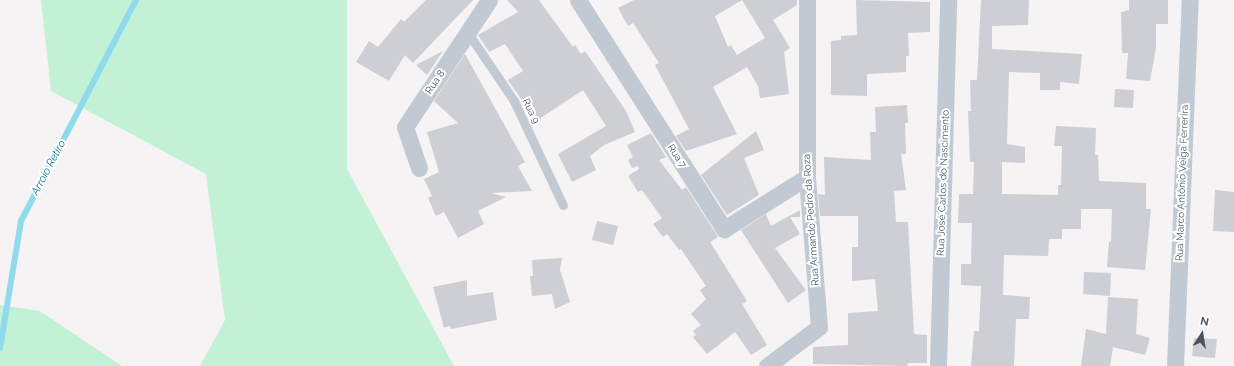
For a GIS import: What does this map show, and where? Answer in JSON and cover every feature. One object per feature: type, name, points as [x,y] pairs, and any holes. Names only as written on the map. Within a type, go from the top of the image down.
[{"type":"street","name":"Rua 8","points":[[419,168],[405,127],[489,0]]},
{"type":"street","name":"Rua 7","points":[[578,0],[724,229],[807,177]]},
{"type":"street","name":"Rua Armando Pedro da Roza","points":[[767,366],[819,327],[807,177],[807,0]]},
{"type":"street","name":"Rua José Carlos do Nascimento","points":[[938,366],[948,0]]},
{"type":"street","name":"Rua Marco Antônio Veiga Ferrerira","points":[[1175,366],[1190,0]]},
{"type":"lane","name":"Rua 9","points":[[468,32],[514,101],[563,204]]},
{"type":"green space","points":[[41,0],[347,0],[347,169],[454,366],[200,366],[225,320],[206,174],[51,91]]},
{"type":"green space","points":[[0,305],[40,311],[122,366],[0,366]]},
{"type":"building","points":[[426,0],[473,0],[413,63],[405,55],[389,81],[356,62],[369,41],[378,47],[401,19],[404,22]]},
{"type":"building","points":[[507,0],[539,0],[573,47],[575,45],[581,54],[585,51],[626,111],[635,132],[604,145],[590,156],[596,170],[572,182],[558,154],[606,126],[583,90],[536,121],[508,80],[523,71],[505,44],[489,52],[478,35],[518,12]]},
{"type":"building","points":[[634,0],[742,0],[797,0],[797,5],[773,20],[790,48],[784,52],[789,94],[760,98],[758,86],[747,67],[713,87],[737,134],[686,151],[676,136],[689,129],[655,65],[659,63],[633,23],[628,26],[618,8]],"holes":[[[742,0],[765,38],[737,55],[731,45],[728,47],[715,16]]]},
{"type":"building","points":[[856,0],[930,2],[930,32],[908,33],[909,56],[906,56],[906,72],[867,74],[867,96],[831,95],[831,41],[841,40],[841,36],[857,35]]},
{"type":"building","points":[[981,0],[1029,0],[1028,25],[992,26],[992,49],[1082,54],[1079,84],[1060,82],[1060,90],[1040,90],[1040,73],[1009,72],[1007,144],[1025,147],[1025,163],[1002,162],[1002,194],[1058,195],[1058,185],[1061,185],[1062,146],[1054,146],[1056,126],[1096,128],[1095,155],[1098,155],[1099,181],[1146,183],[1146,209],[1151,209],[1145,270],[1107,267],[1109,241],[1111,242],[1112,209],[1081,209],[1081,229],[1062,229],[1062,239],[1049,239],[1048,256],[1004,255],[1003,295],[1030,297],[1029,319],[1016,319],[1014,366],[971,366],[974,331],[979,331],[981,286],[961,285],[961,264],[971,264],[972,223],[958,223],[959,194],[973,194],[974,162],[970,162],[968,111],[971,111],[970,80],[977,80]]},
{"type":"building","points":[[1129,0],[1168,0],[1168,24],[1156,24],[1156,48],[1150,81],[1126,79],[1128,53],[1122,53],[1121,12],[1129,10]]},
{"type":"building","points":[[443,51],[427,75],[416,65]]},
{"type":"building","points":[[465,54],[525,162],[518,166],[532,191],[491,193],[506,197],[478,211],[484,224],[458,238],[444,212],[436,216],[428,198],[432,196],[424,179],[439,172],[427,132],[458,123],[434,101]]},
{"type":"building","points":[[1115,89],[1134,90],[1133,108],[1114,107]]},
{"type":"building","points":[[907,105],[908,123],[905,123],[906,154],[901,154],[906,190],[894,191],[896,222],[908,222],[914,334],[927,335],[927,363],[908,363],[907,366],[813,364],[813,347],[848,345],[848,313],[878,311],[875,279],[852,281],[852,247],[858,247],[858,216],[820,216],[818,194],[825,195],[824,157],[871,160],[870,132],[876,132],[875,107]]},
{"type":"building","points":[[756,131],[764,150],[744,158],[759,195],[727,215],[701,175]]},
{"type":"building","points":[[651,133],[666,157],[659,160],[682,190],[686,187],[718,237],[710,242],[747,301],[742,304],[767,345],[751,355],[735,332],[707,354],[693,337],[696,335],[693,331],[701,325],[691,314],[706,299],[700,290],[706,286],[681,249],[679,250],[667,234],[663,237],[653,224],[662,218],[642,190],[638,192],[628,176],[639,169],[638,166],[632,168],[628,160],[633,157],[627,145]]},
{"type":"building","points":[[1215,190],[1234,192],[1234,232],[1213,231]]},
{"type":"building","points":[[800,210],[800,217],[790,217],[800,234],[775,248],[806,290],[788,303],[741,230],[766,214],[771,226]]},
{"type":"building","points":[[597,221],[618,226],[613,245],[592,240]]},
{"type":"building","points":[[562,258],[560,270],[570,302],[555,309],[552,294],[532,296],[530,276],[533,276],[532,260]]},
{"type":"building","points":[[1084,272],[1111,273],[1110,296],[1083,294]]},
{"type":"building","points":[[467,280],[467,296],[493,292],[497,320],[451,329],[450,326],[444,328],[433,287]]},
{"type":"building","points":[[1108,297],[1138,299],[1136,334],[1150,338],[1145,355],[1113,347],[1110,366],[1081,366],[1086,329],[1106,334]]},
{"type":"building","points":[[1194,338],[1217,339],[1215,358],[1192,356]]},
{"type":"waterway","name":"Arroio Retiro","points":[[0,348],[21,221],[136,0]]}]
